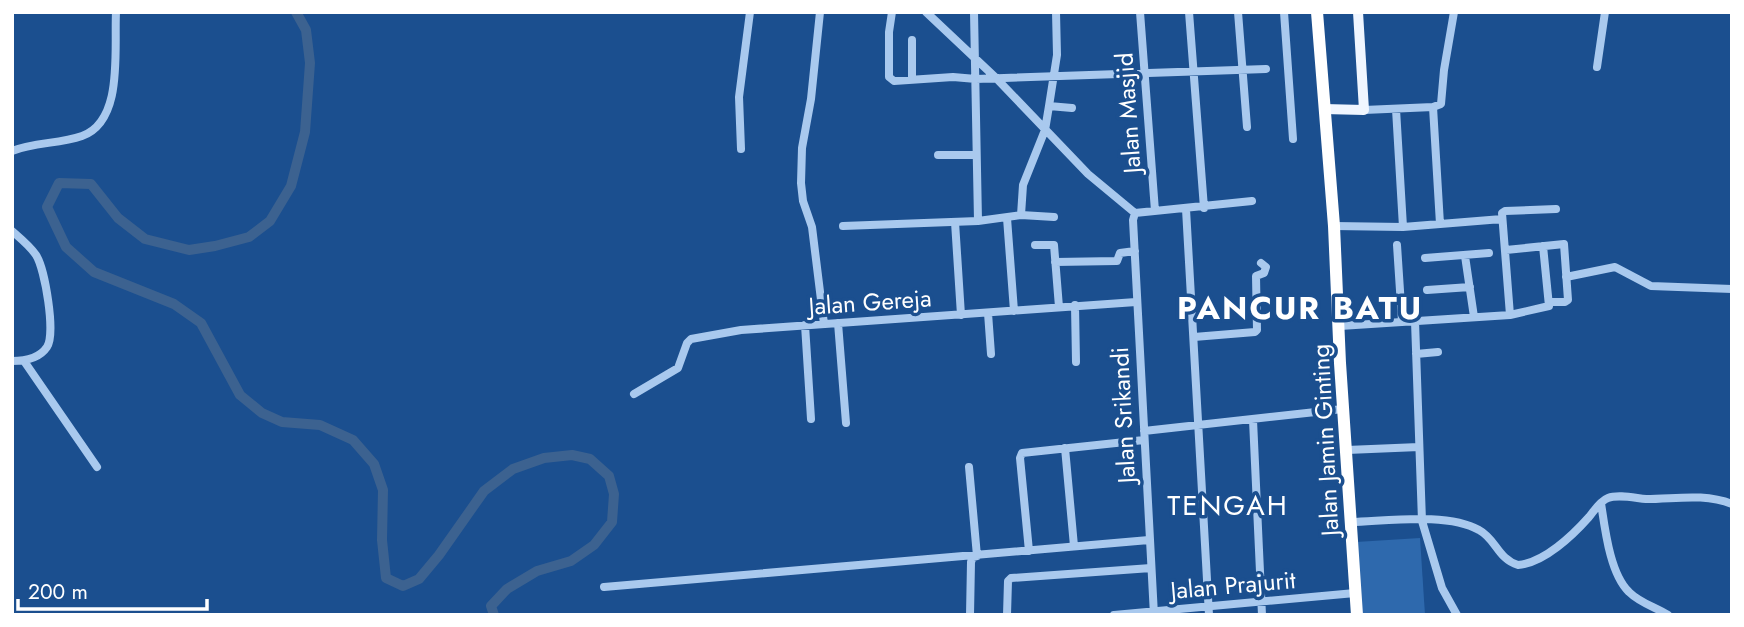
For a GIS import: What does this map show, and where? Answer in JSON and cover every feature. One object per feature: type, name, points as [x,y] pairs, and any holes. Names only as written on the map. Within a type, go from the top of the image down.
[{"type":"highway","name":"Jalan Jamin Ginting","points":[[1317,12],[1334,226],[1357,615]]},
{"type":"main road","points":[[1324,109],[1364,110],[1358,12]]},
{"type":"street","points":[[12,151],[82,136],[97,128],[104,119],[112,97],[116,12]]},
{"type":"street","points":[[741,149],[739,97],[750,12]]},
{"type":"street","points":[[820,12],[811,99],[802,148],[801,183],[803,201],[812,227],[824,324]]},
{"type":"street","points":[[892,12],[889,77],[894,81],[1266,69]]},
{"type":"street","points":[[926,12],[996,78],[1088,174],[1135,214],[1252,201]]},
{"type":"street","points":[[974,12],[978,220]]},
{"type":"street","points":[[1021,215],[1023,185],[1045,130],[1057,55],[1056,12]]},
{"type":"street","name":"Jalan Masjid","points":[[1140,12],[1155,211]]},
{"type":"street","points":[[1189,12],[1204,208]]},
{"type":"street","points":[[1238,12],[1247,127]]},
{"type":"street","points":[[1284,12],[1293,139]]},
{"type":"street","points":[[1364,110],[1433,107],[1441,103],[1454,12]]},
{"type":"street","points":[[1597,66],[1605,12]]},
{"type":"street","points":[[912,40],[912,79]]},
{"type":"street","points":[[1049,106],[1072,108]]},
{"type":"street","points":[[1433,107],[1440,224]]},
{"type":"street","points":[[1396,109],[1403,227]]},
{"type":"street","points":[[938,155],[976,155]]},
{"type":"street","points":[[1186,209],[1208,610]]},
{"type":"street","points":[[1510,315],[1502,219],[1505,211],[1556,209]]},
{"type":"street","name":"Jalan Srikandi","points":[[1135,214],[1136,302],[1154,613]]},
{"type":"street","points":[[843,226],[955,222],[1021,215],[1054,217]]},
{"type":"street","points":[[1007,218],[1014,311]]},
{"type":"street","points":[[1334,226],[1403,227],[1502,219]]},
{"type":"street","points":[[955,222],[961,315]]},
{"type":"street","points":[[12,231],[34,253],[40,264],[51,332],[50,342],[38,356],[12,361]]},
{"type":"street","points":[[1035,245],[1054,244],[1059,307]]},
{"type":"street","points":[[1506,250],[1564,244],[1567,301],[1550,302]]},
{"type":"street","points":[[1397,245],[1402,321]]},
{"type":"street","points":[[1340,326],[1510,315],[1542,309],[1549,306],[1550,302],[1543,246]]},
{"type":"street","points":[[1055,262],[1117,261],[1120,253],[1135,251]]},
{"type":"street","points":[[1425,258],[1489,253]]},
{"type":"street","points":[[1465,256],[1474,317]]},
{"type":"street","points":[[1194,337],[1255,332],[1256,276],[1264,273],[1266,267],[1261,262]]},
{"type":"street","points":[[1566,277],[1615,267],[1651,286],[1732,289]]},
{"type":"street","points":[[1427,290],[1470,287]]},
{"type":"street","name":"Jalan Gereja","points":[[634,394],[678,368],[691,339],[741,330],[1136,302]]},
{"type":"street","points":[[1075,305],[1076,362]]},
{"type":"street","points":[[988,313],[991,354]]},
{"type":"street","points":[[1415,321],[1422,521],[1442,588],[1457,615]]},
{"type":"street","points":[[838,323],[846,423]]},
{"type":"street","points":[[805,325],[811,419]]},
{"type":"street","points":[[1416,354],[1438,352]]},
{"type":"street","points":[[24,360],[97,467]]},
{"type":"street","points":[[1029,551],[1020,458],[1022,453],[1198,426],[1343,409]]},
{"type":"street","points":[[1253,420],[1262,615]]},
{"type":"street","points":[[1347,450],[1419,447]]},
{"type":"street","points":[[1065,448],[1074,547]]},
{"type":"street","points":[[969,467],[977,556]]},
{"type":"street","points":[[1351,522],[1451,519],[1483,532],[1507,560],[1514,564],[1524,564],[1567,540],[1601,503],[1610,498],[1691,496],[1708,497],[1732,504]]},
{"type":"street","points":[[1601,503],[1619,579],[1630,594],[1668,615]]},
{"type":"street","points":[[604,586],[1149,540]]},
{"type":"street","points":[[970,615],[971,562],[973,557],[977,556]]},
{"type":"street","points":[[1007,615],[1008,581],[1011,578],[1151,568]]},
{"type":"street","name":"Jalan Prajurit","points":[[1114,615],[1208,610],[1355,593]]},
{"type":"shaded area","points":[[1420,538],[1425,615],[1362,615],[1356,542]]},
{"type":"waterway","points":[[296,12],[306,30],[310,63],[305,132],[291,186],[270,221],[249,237],[189,250],[145,239],[118,218],[91,184],[59,183],[47,207],[66,247],[94,272],[174,304],[201,323],[240,395],[262,413],[282,422],[320,425],[353,440],[374,464],[383,490],[382,540],[386,578],[403,586],[419,579],[484,491],[513,469],[544,458],[572,455],[590,459],[609,476],[614,494],[612,522],[594,545],[571,561],[537,571],[507,589],[491,606],[494,615]]},
{"type":"district","name":"PANCUR BATU","points":[[1300,308]]},
{"type":"district","name":"TENGAH","points":[[1228,505]]}]
